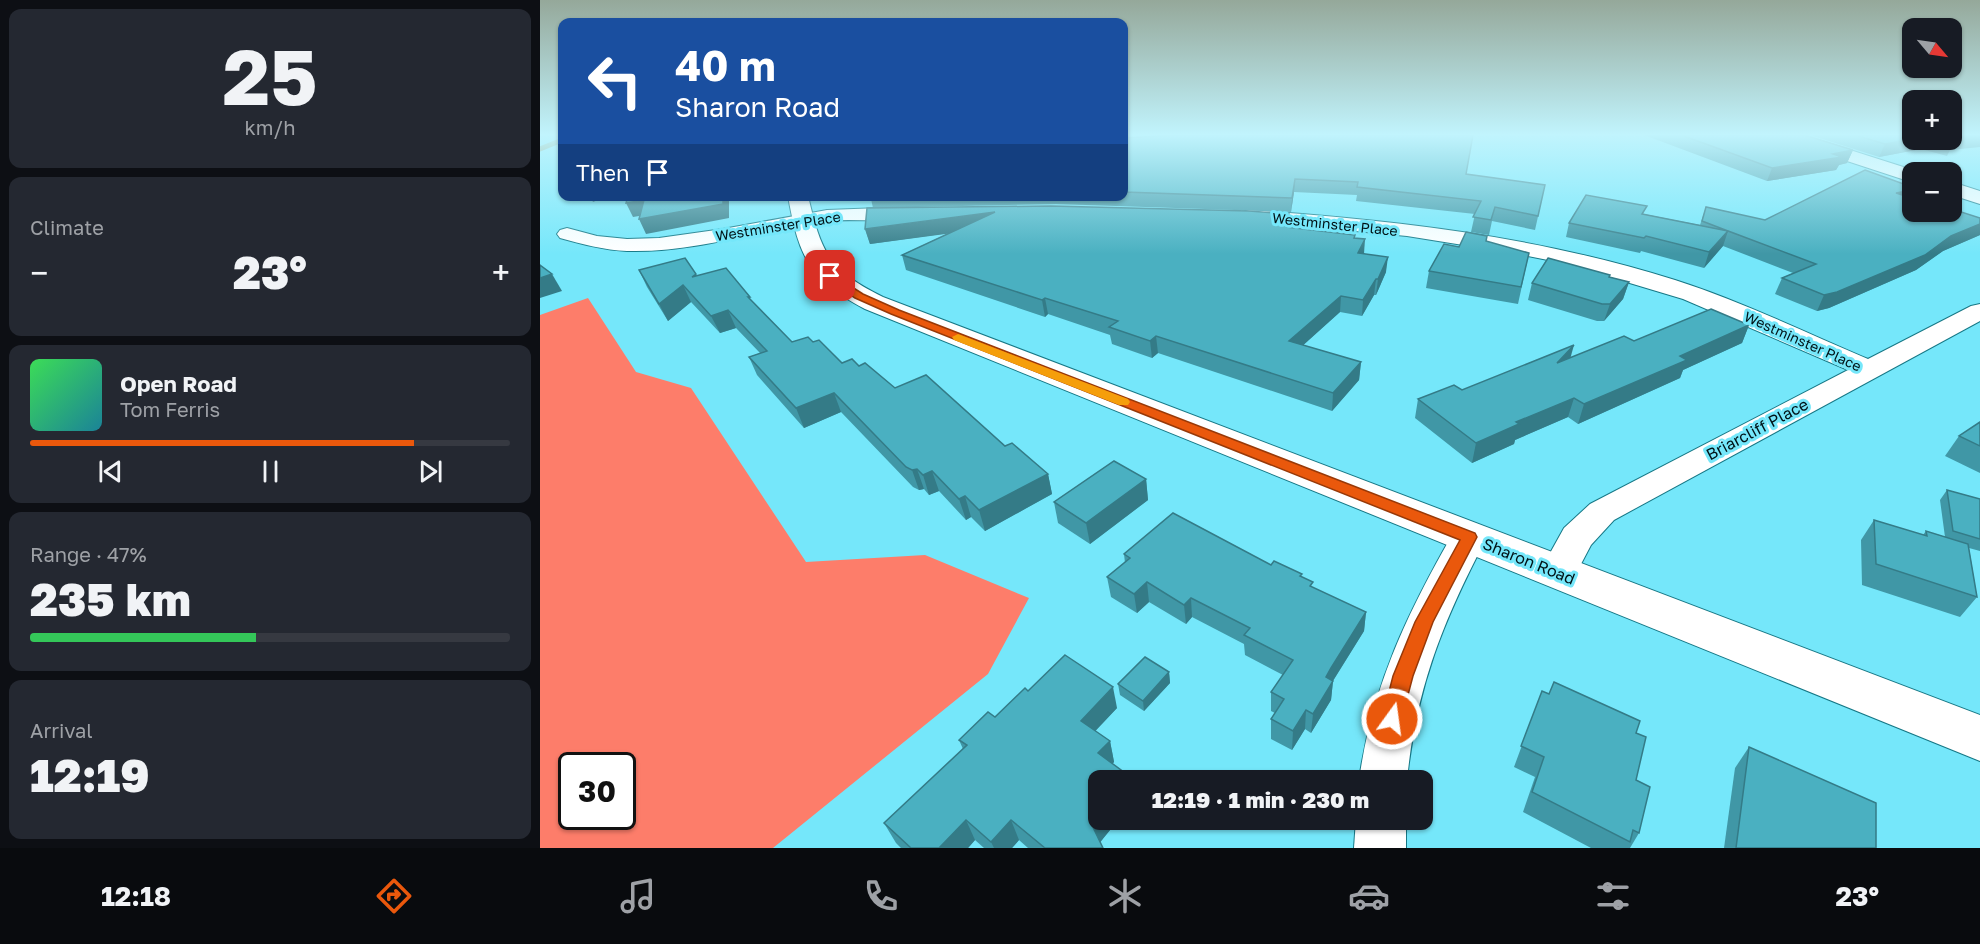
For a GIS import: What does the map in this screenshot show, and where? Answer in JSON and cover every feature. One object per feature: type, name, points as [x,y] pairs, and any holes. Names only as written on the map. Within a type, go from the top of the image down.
[{"type":"street","points":[[1962,192],[1980,198]]},
{"type":"street","name":"Westminster Place","points":[[567,234],[600,242],[669,242],[719,236],[801,208],[839,214],[926,213]]},
{"type":"street","name":"Sharon Road","points":[[801,208],[811,249],[818,264],[835,280],[864,299],[1980,738]]},
{"type":"street","name":"Westminster Place","points":[[1233,215],[1307,220],[1427,234],[1581,261],[1705,298],[1868,369]]},
{"type":"street","name":"Briarcliff Place","points":[[1558,573],[1577,537],[1602,512],[1980,311]]},
{"type":"street","points":[[1384,770],[1392,719],[1403,676],[1430,609],[1469,537]]},
{"type":"street","points":[[1380,848],[1381,830]]},
{"type":"shaded area","points":[[588,298],[636,372],[691,388],[806,562],[925,555],[1029,598],[988,674],[773,848],[540,848],[540,315]]},
{"type":"building","points":[[1128,175],[1470,175],[1545,185],[1538,216],[1495,207],[1491,220],[1473,217],[1481,201],[1357,187],[1358,182],[1295,179],[1292,198],[1128,192]]},
{"type":"building","points":[[1856,175],[1878,175],[1902,183],[1902,192],[1896,193],[1902,195],[1902,222],[1962,222],[1962,212],[1980,218],[1980,224],[1951,236],[1925,255],[1837,292],[1824,295],[1782,278],[1816,264],[1702,221],[1706,207],[1765,220]]},
{"type":"building","points":[[1586,195],[1647,206],[1642,214],[1728,231],[1709,252],[1646,236],[1644,238],[1569,223]]},
{"type":"building","points":[[644,201],[723,201],[723,204],[639,219]]},
{"type":"building","points":[[1051,206],[1289,214],[1287,227],[1355,235],[1354,238],[1365,239],[1358,253],[1388,257],[1378,279],[1363,300],[1341,296],[1289,341],[1361,362],[1333,393],[1156,336],[1150,341],[1109,327],[1118,321],[1045,298],[1042,300],[902,255],[995,212],[865,229],[867,208]]},
{"type":"building","points":[[1466,232],[1487,236],[1486,241],[1529,253],[1521,287],[1429,271],[1444,244],[1459,247]]},
{"type":"building","points":[[685,258],[696,274],[692,277],[726,268],[750,297],[748,297],[792,342],[808,337],[813,342],[819,340],[842,363],[852,359],[859,366],[865,363],[895,388],[926,375],[1005,446],[1012,443],[1048,474],[979,510],[965,496],[959,499],[932,471],[923,475],[917,469],[912,470],[906,467],[834,393],[796,408],[749,357],[767,351],[728,310],[711,316],[683,285],[659,304],[639,270]]},
{"type":"building","points":[[1548,258],[1629,282],[1610,304],[1602,304],[1532,283]]},
{"type":"building","points":[[540,265],[552,274],[540,278]]},
{"type":"building","points":[[1711,309],[1749,325],[1680,356],[1687,360],[1584,404],[1574,398],[1516,422],[1519,424],[1476,443],[1418,399],[1454,385],[1462,390],[1574,345],[1557,363],[1624,336],[1634,341]]},
{"type":"building","points":[[1980,422],[1980,446],[1959,436]]},
{"type":"building","points":[[1114,461],[1146,479],[1086,523],[1054,502]]},
{"type":"building","points":[[1947,490],[1980,499],[1980,539],[1953,531]]},
{"type":"building","points":[[1173,513],[1271,565],[1274,561],[1302,574],[1300,576],[1313,582],[1310,586],[1366,612],[1326,677],[1333,681],[1313,714],[1306,710],[1293,731],[1271,719],[1284,699],[1271,692],[1293,660],[1244,635],[1250,628],[1191,598],[1184,605],[1147,582],[1134,594],[1107,577],[1130,558],[1124,554]]},
{"type":"building","points":[[1874,520],[1927,536],[1926,531],[1968,544],[1977,597],[1876,564]]},
{"type":"building","points":[[1065,655],[1113,687],[1081,721],[1110,741],[1098,753],[1121,770],[1088,770],[1088,830],[1094,830],[1103,848],[1045,848],[1011,820],[991,842],[966,820],[939,848],[911,848],[884,823],[967,745],[959,740],[988,712],[995,717],[1025,688],[1028,691]]},
{"type":"building","points":[[1145,657],[1169,672],[1143,701],[1118,684]]},
{"type":"building","points":[[1554,682],[1640,721],[1636,733],[1646,737],[1636,780],[1650,787],[1639,833],[1633,830],[1630,842],[1532,792],[1544,757],[1521,746],[1542,691],[1549,694]]},
{"type":"building","points":[[1749,747],[1876,803],[1876,848],[1736,848]]},
{"type":"slow traffic","points":[[958,337],[1124,402]]},
{"type":"route","points":[[830,276],[848,290],[895,312],[1469,537],[1424,622],[1403,676],[1392,719]]}]
